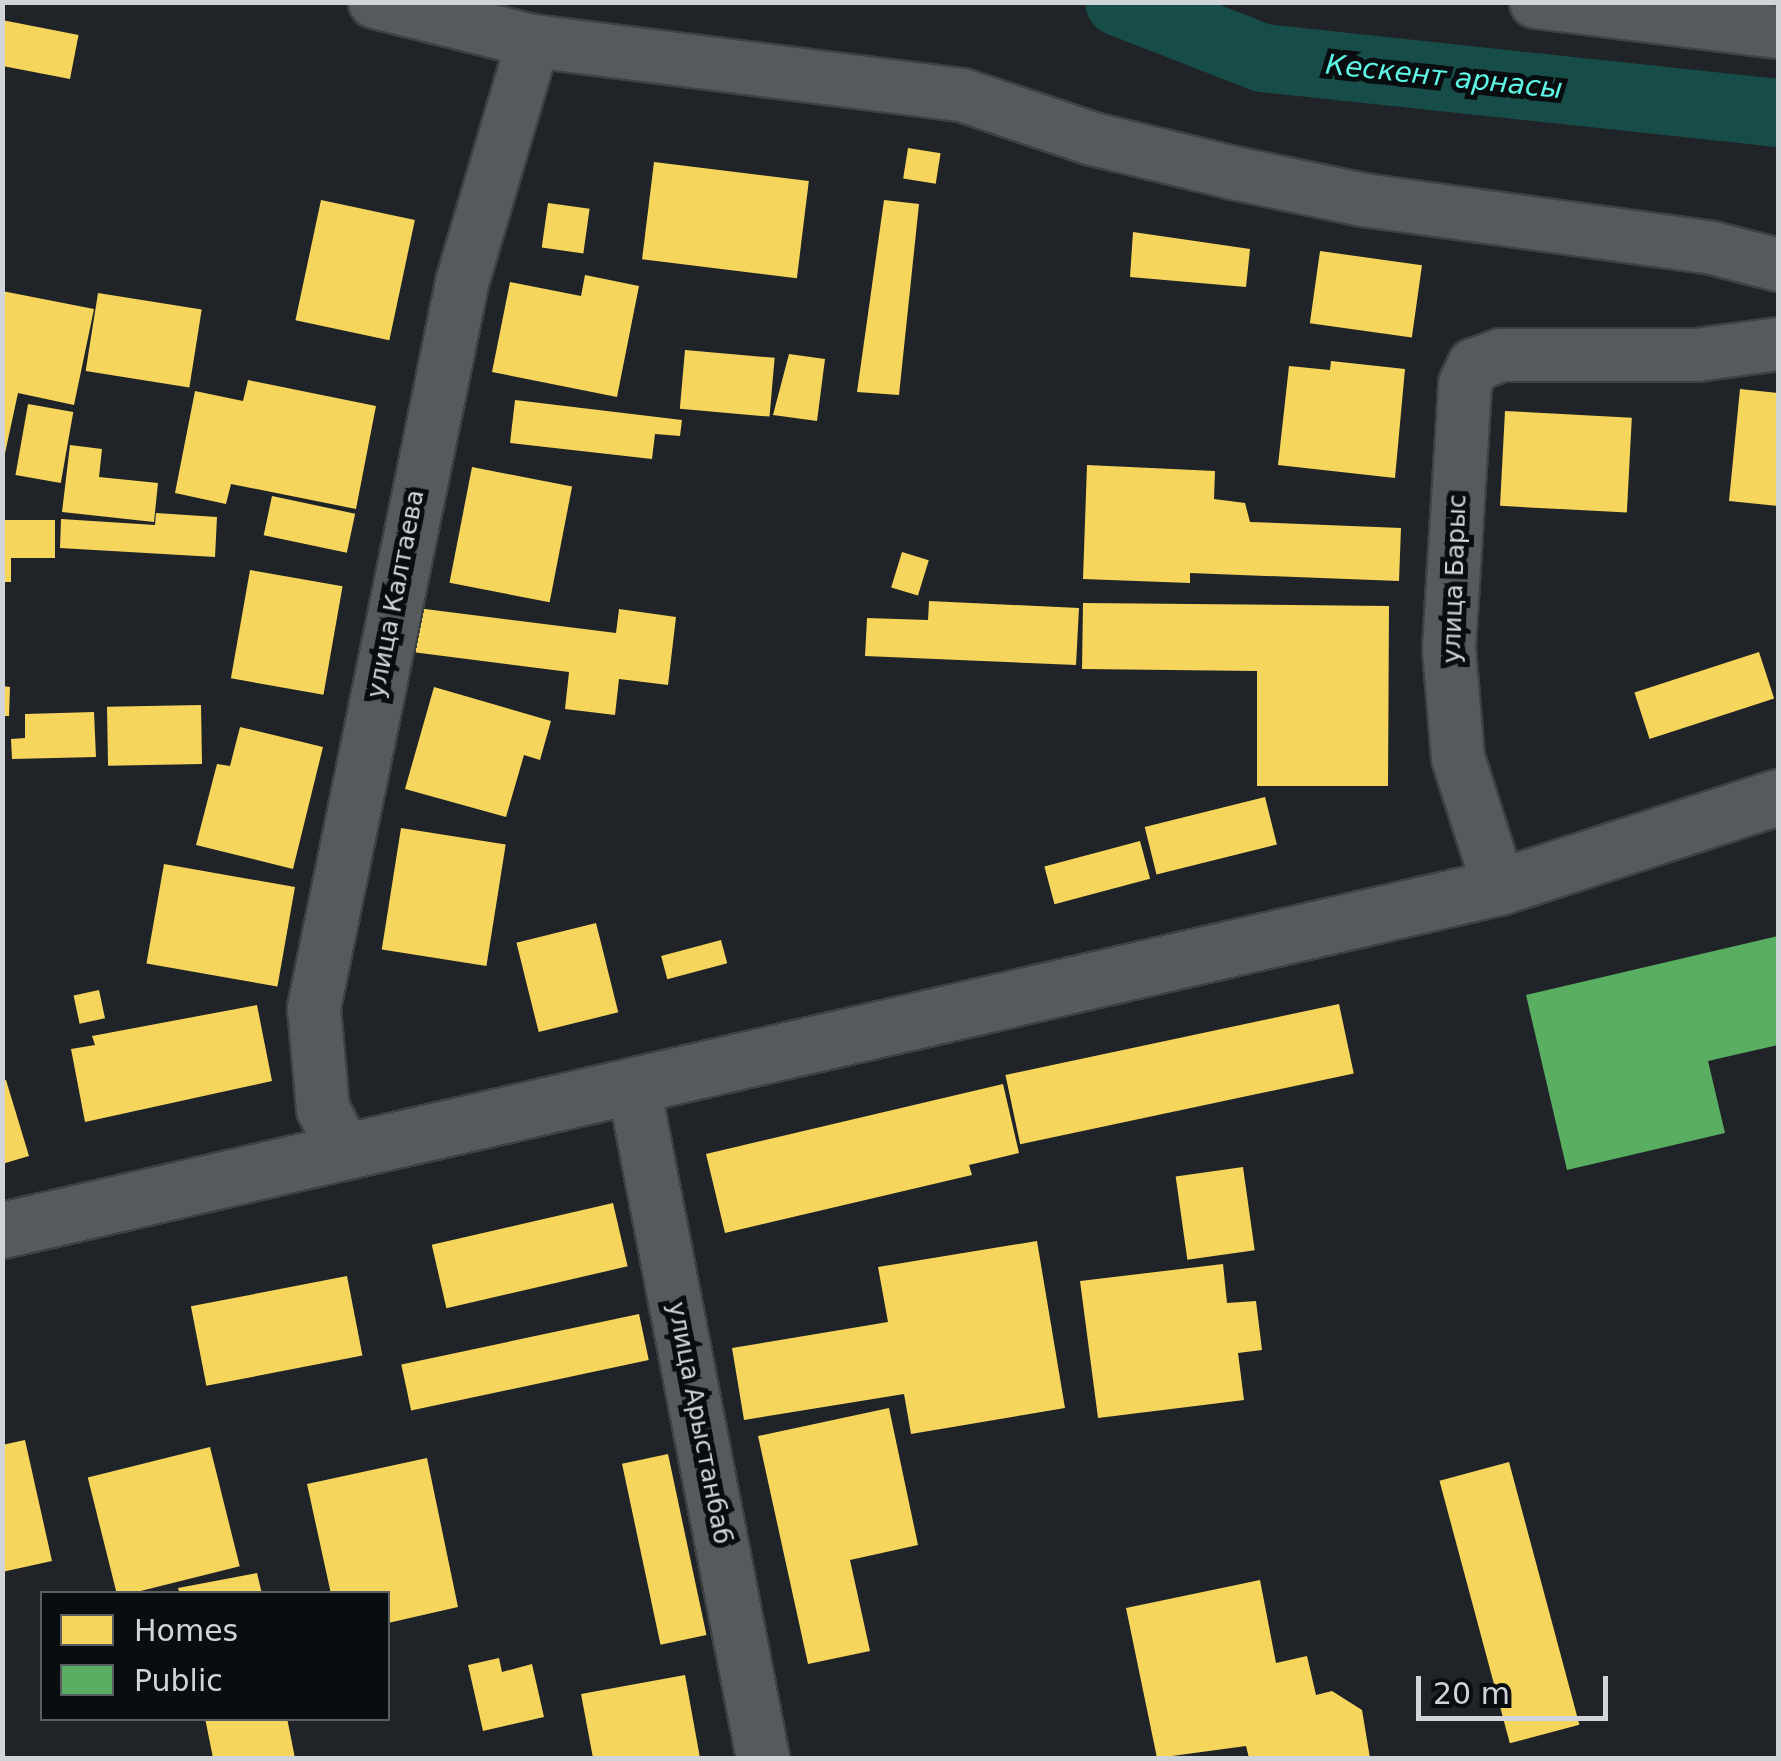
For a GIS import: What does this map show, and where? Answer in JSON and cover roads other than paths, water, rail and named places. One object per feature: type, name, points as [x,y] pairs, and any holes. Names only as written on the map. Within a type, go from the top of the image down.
[{"type":"main road","points":[[2,1230],[1499,887],[1778,797]]},
{"type":"street","points":[[375,2],[533,41],[962,95],[1093,139],[1363,200],[1712,248],[1778,265]]},
{"type":"street","points":[[1536,2],[1778,32]]},
{"type":"street","name":"улица Калтаева","points":[[346,1151],[323,1109],[314,1008],[462,283],[533,41]]},
{"type":"street","name":"улица Барыс","points":[[1499,887],[1458,758],[1449,648],[1465,384],[1483,358],[1501,355],[1697,356],[1778,344]]},
{"type":"street","name":"улица Арыстанбаб","points":[[634,1087],[763,1758]]},
{"type":"waterway","name":"Кескент арнасы","points":[[1119,2],[1263,58],[1778,113]]}]
